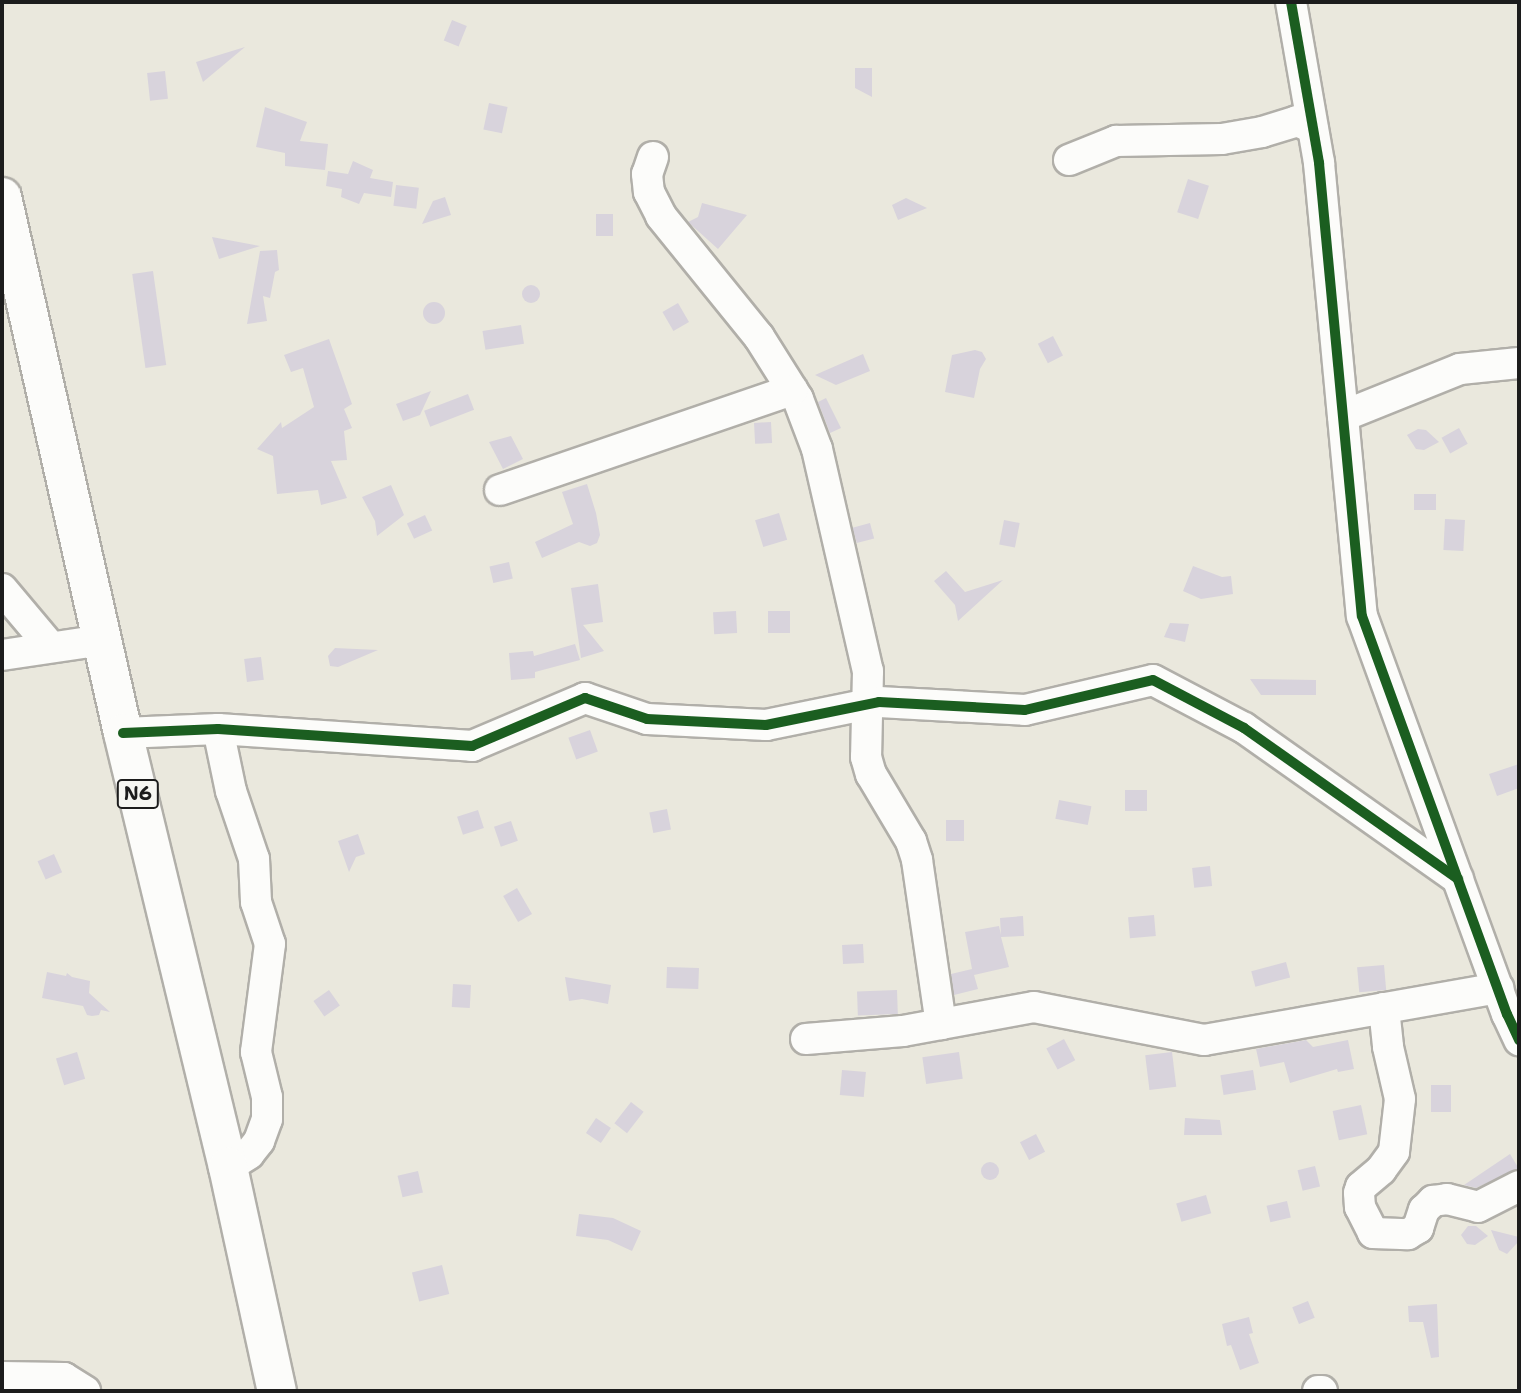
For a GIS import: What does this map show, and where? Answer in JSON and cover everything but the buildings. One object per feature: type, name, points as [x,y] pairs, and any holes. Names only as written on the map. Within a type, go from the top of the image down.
[{"type":"highway","name":"N6","points":[[2,197],[123,733],[228,1167],[277,1391]]},
{"type":"street","points":[[806,1039],[941,1024],[1034,1007],[1204,1040],[1384,1008],[1511,1014],[1458,880],[1363,616],[1313,128],[1291,2]]},
{"type":"street","points":[[1069,160],[1116,141],[1222,139],[1297,121],[1313,128]]},
{"type":"street","points":[[653,157],[647,174],[649,192],[661,216],[759,337],[792,390],[817,449],[862,634],[868,671],[866,757],[871,774],[911,841],[917,860],[941,1024]]},
{"type":"street","points":[[1343,416],[1460,369],[1519,363]]},
{"type":"street","points":[[500,490],[792,390]]},
{"type":"street","points":[[2,589],[50,646]]},
{"type":"street","points":[[2,655],[102,640]]},
{"type":"street","points":[[123,733],[218,729],[472,746],[585,698],[648,719],[766,725],[879,702],[1025,709],[1153,681],[1244,728],[1458,880]]},
{"type":"street","points":[[218,729],[231,791],[254,859],[256,902],[270,944],[256,1052],[267,1097],[267,1119],[259,1141],[249,1154],[228,1167]]},
{"type":"street","points":[[1384,1008],[1388,1047],[1400,1099],[1394,1152],[1381,1170],[1361,1187],[1359,1193],[1360,1207],[1373,1233],[1408,1234],[1418,1228],[1424,1210],[1433,1201],[1447,1199],[1478,1207],[1519,1186]]},
{"type":"street","points":[[2,1377],[64,1378],[85,1391]]},
{"type":"cycle path","points":[[1291,2],[1319,163],[1362,616],[1507,1014],[1519,1040]]},
{"type":"cycle path","points":[[123,733],[218,729],[472,746],[585,698],[647,719],[766,725],[879,702],[1025,710],[1153,680],[1244,728],[1458,879]]}]
